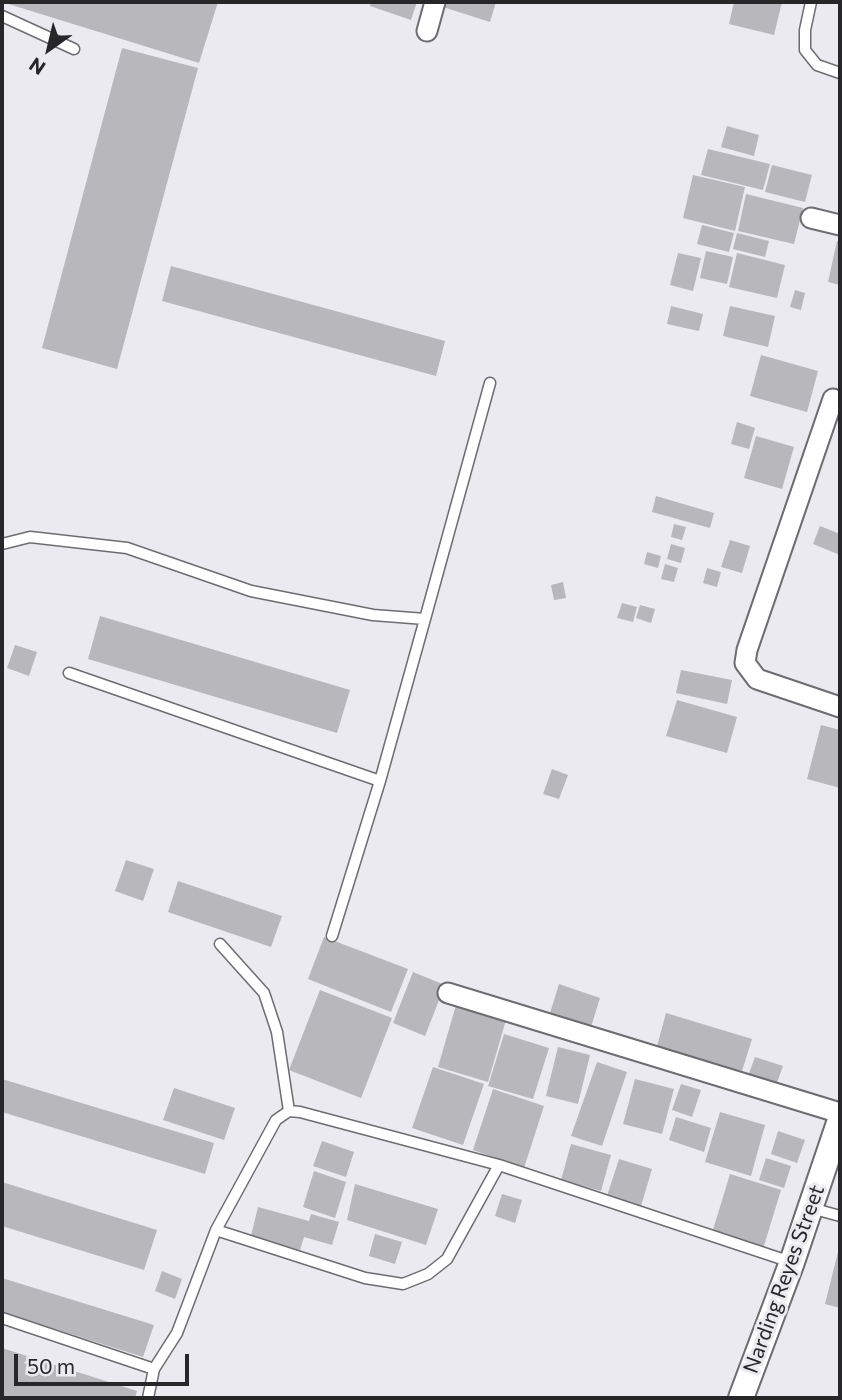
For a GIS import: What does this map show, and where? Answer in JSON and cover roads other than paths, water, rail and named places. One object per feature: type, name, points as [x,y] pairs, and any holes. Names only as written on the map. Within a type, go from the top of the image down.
[{"type":"street","points":[[427,32],[435,2]]},
{"type":"street","points":[[811,218],[840,225]]},
{"type":"street","points":[[833,399],[747,650],[745,663],[757,679],[840,707]]},
{"type":"street","points":[[448,993],[840,1113]]},
{"type":"street","name":"Narding Reyes Street","points":[[741,1398],[792,1262],[840,1120]]},
{"type":"lane","points":[[811,2],[805,30],[805,50],[817,65],[840,74]]},
{"type":"lane","points":[[2,16],[74,49]]},
{"type":"lane","points":[[332,936],[380,781],[489,383]]},
{"type":"lane","points":[[2,544],[30,537],[127,548],[251,591],[373,615],[425,619]]},
{"type":"lane","points":[[69,673],[380,781]]},
{"type":"lane","points":[[220,944],[264,993],[277,1032],[289,1111]]},
{"type":"lane","points":[[148,1398],[155,1369],[177,1333],[216,1230],[276,1121],[289,1111],[499,1165],[792,1262]]},
{"type":"lane","points":[[216,1230],[365,1278],[403,1284],[428,1274],[447,1259],[499,1165]]},
{"type":"lane","points":[[810,1208],[840,1216]]},
{"type":"lane","points":[[2,1318],[155,1369]]}]
